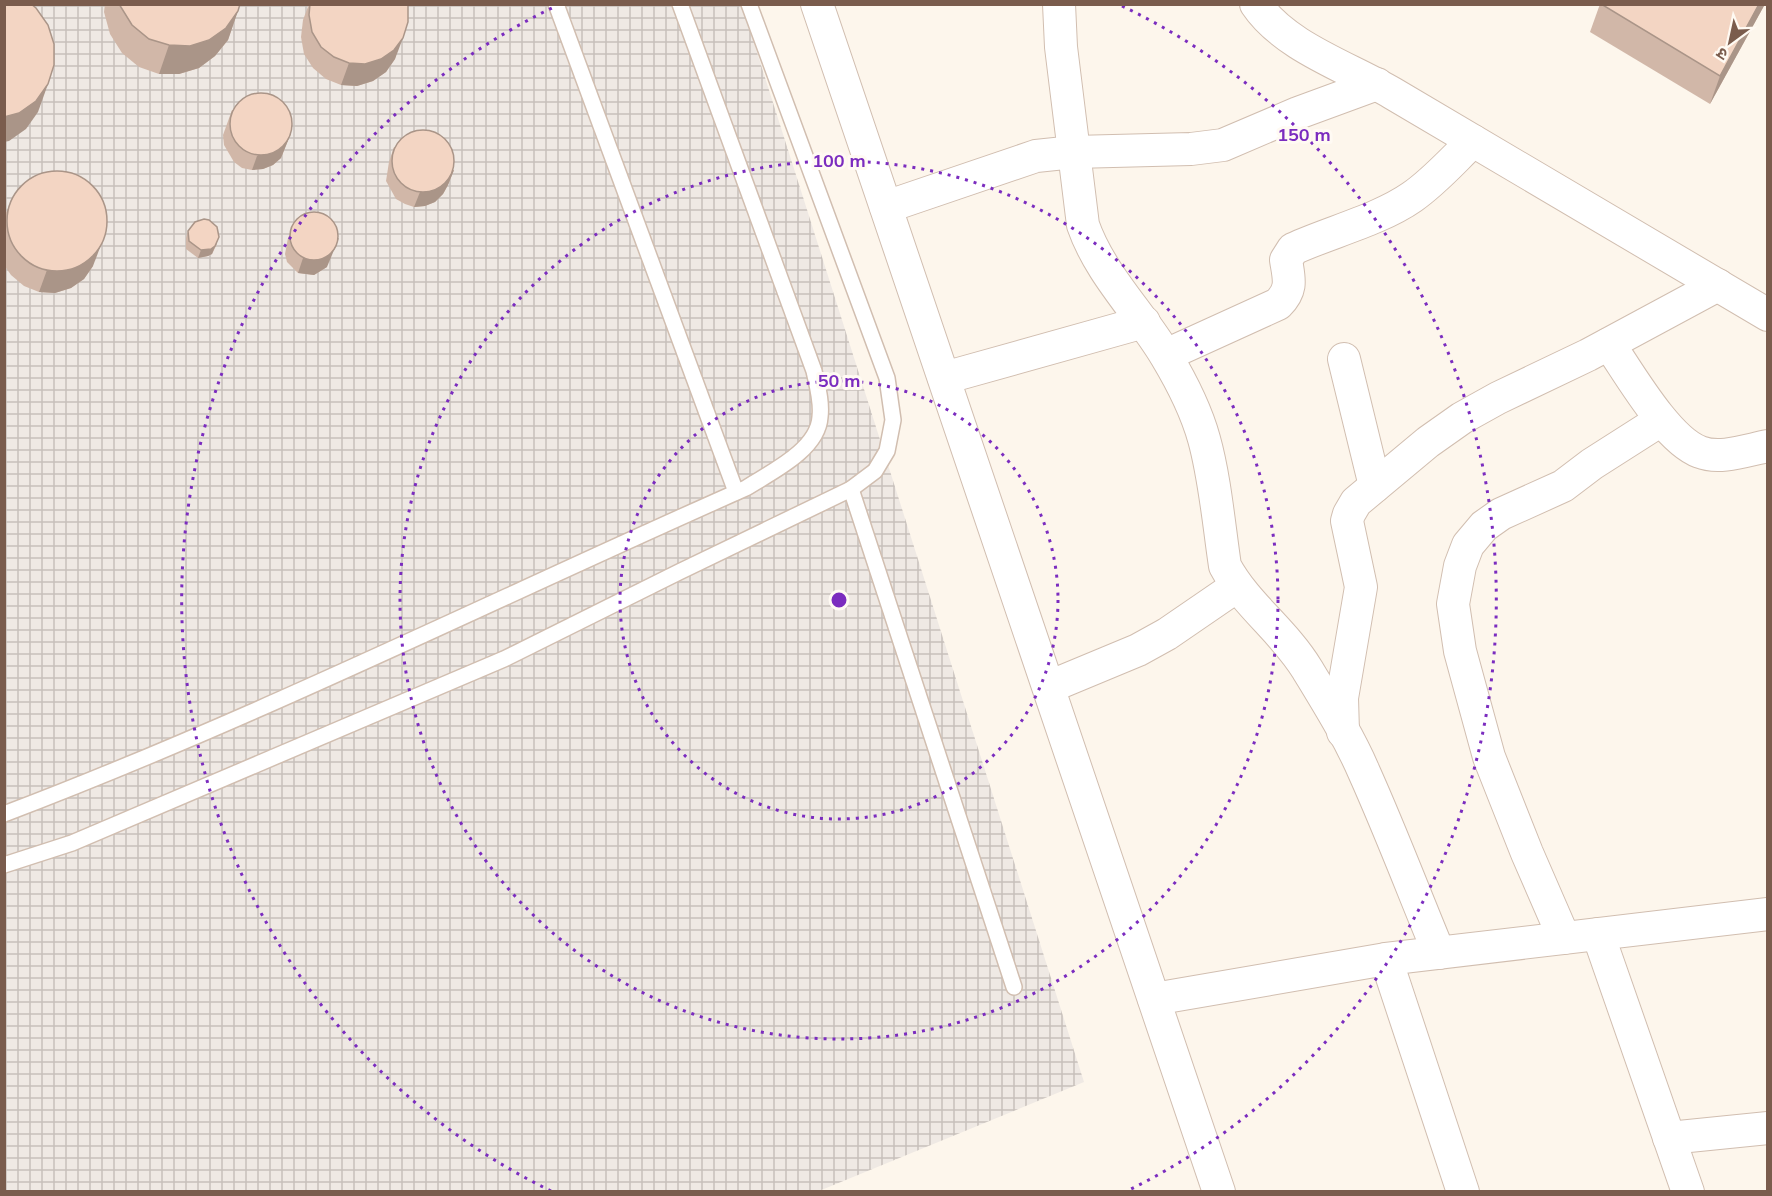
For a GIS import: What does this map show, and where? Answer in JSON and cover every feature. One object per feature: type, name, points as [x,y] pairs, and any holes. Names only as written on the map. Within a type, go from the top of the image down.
[{"type":"street","points":[[817,4],[1219,1191]]},
{"type":"street","points":[[1059,4],[1061,47],[1083,225],[1090,246],[1105,271],[1144,322],[1166,356],[1187,396],[1204,439],[1225,566],[1237,586],[1305,666],[1364,770],[1439,954]]},
{"type":"street","points":[[1256,4],[1265,18],[1277,29],[1377,84],[1767,315]]},
{"type":"street","points":[[886,207],[1036,156],[1074,152],[1191,149],[1223,145],[1298,113],[1377,84]]},
{"type":"street","points":[[1166,356],[1278,304],[1288,291],[1286,260],[1293,249],[1384,212],[1410,198],[1432,181],[1473,141]]},
{"type":"street","points":[[1343,732],[1342,698],[1361,587],[1347,521],[1356,502],[1428,442],[1462,418],[1610,344],[1718,285]]},
{"type":"street","points":[[944,378],[1144,322]]},
{"type":"street","points":[[1610,344],[1661,420],[1699,452],[1730,454],[1767,446]]},
{"type":"street","points":[[1344,359],[1375,486]]},
{"type":"street","points":[[1564,938],[1489,757],[1460,651],[1453,604],[1460,566],[1468,545],[1484,526],[1501,514],[1563,486],[1592,464],[1661,420]]},
{"type":"street","points":[[1048,687],[1138,650],[1167,634],[1237,586]]},
{"type":"street","points":[[1154,999],[1386,959],[1767,914]]},
{"type":"street","points":[[1598,934],[1688,1191]]},
{"type":"street","points":[[1386,959],[1463,1191]]},
{"type":"street","points":[[1669,1138],[1767,1128]]},
{"type":"lane","points":[[556,4],[736,492]]},
{"type":"lane","points":[[4,814],[78,786],[245,714],[736,492],[796,456],[812,438],[820,419],[820,401],[814,371],[680,4]]},
{"type":"lane","points":[[4,865],[93,834],[504,659],[851,489],[875,471],[887,452],[893,420],[887,378],[748,4]]},
{"type":"lane","points":[[851,489],[1014,987]]},
{"type":"shaded area","points":[[5,5],[742,5],[1084,1082],[819,1191],[5,1192]]},
{"type":"building","points":[[4,4],[31,4],[36,8],[48,25],[54,44],[54,65],[48,84],[36,101],[19,113],[4,117]]},
{"type":"building","points":[[119,4],[240,4],[226,28],[209,40],[190,46],[169,45],[149,39],[132,25]]},
{"type":"building","points":[[310,4],[408,4],[408,22],[403,38],[394,50],[381,59],[365,64],[349,63],[334,57],[321,47],[312,32]]},
{"type":"building","points":[[1601,4],[1759,4],[1720,76]]},
{"type":"building","points":[[255,93],[267,93],[283,102],[290,112],[292,124],[290,136],[283,146],[267,155],[255,155],[244,150],[235,141],[230,130],[230,118],[235,107],[244,98]]},
{"type":"building","points":[[417,130],[429,130],[445,139],[452,149],[454,161],[452,173],[445,183],[429,192],[417,192],[406,187],[397,178],[392,167],[392,155],[397,144],[406,135]]},
{"type":"building","points":[[57,171],[85,179],[99,193],[107,221],[99,249],[85,263],[57,271],[29,263],[15,249],[7,221],[15,193],[29,179]]},
{"type":"building","points":[[314,212],[331,219],[338,236],[331,253],[314,260],[297,253],[290,236],[297,219]]},
{"type":"building","points":[[204,219],[217,227],[219,237],[211,249],[201,250],[189,241],[188,231],[195,222]]}]
